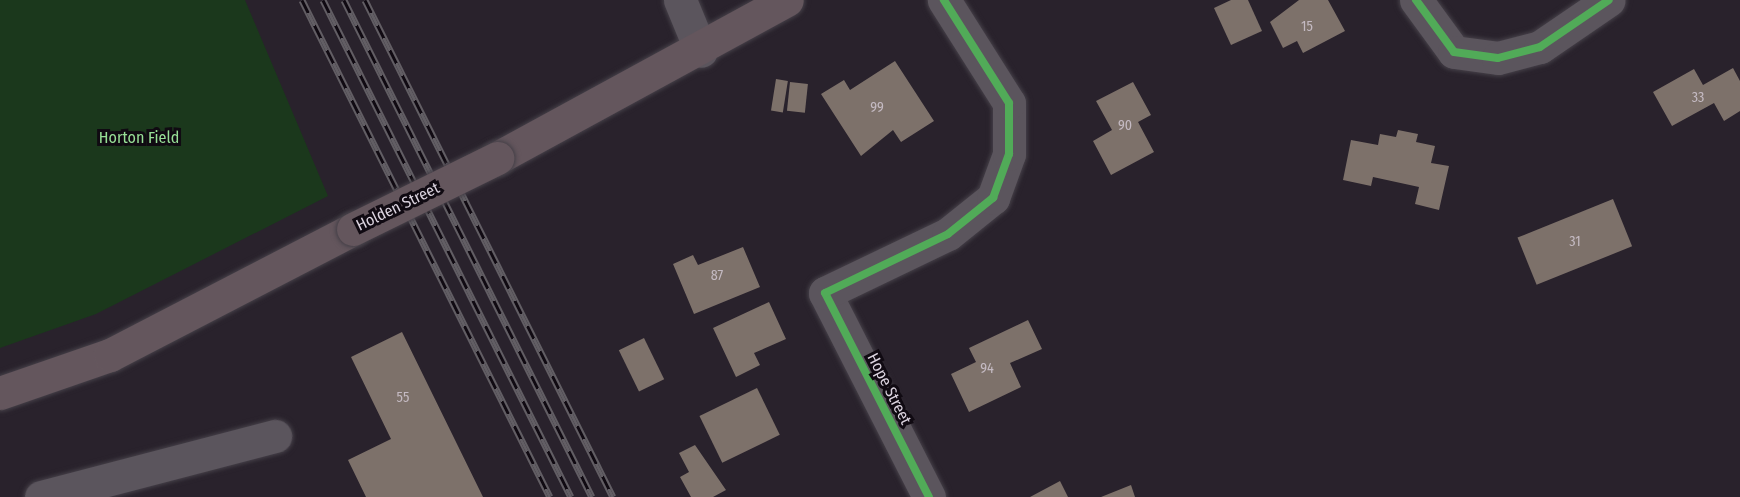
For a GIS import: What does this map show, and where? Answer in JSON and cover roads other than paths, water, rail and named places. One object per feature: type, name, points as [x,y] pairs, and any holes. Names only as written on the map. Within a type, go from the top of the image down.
[{"type":"main road","name":"Holden Street","points":[[0,393],[110,355],[353,229],[497,158],[701,51],[787,0]]},
{"type":"street","points":[[680,0],[701,51]]},
{"type":"street","name":"Hope Street","points":[[929,497],[825,293],[948,234],[993,198],[1009,154],[1009,103],[944,0]]},
{"type":"street","points":[[1416,0],[1454,52],[1498,58],[1540,46],[1609,0]]},
{"type":"street","points":[[41,497],[275,436]]},
{"type":"railway","points":[[302,0],[550,497]]},
{"type":"railway","points":[[323,0],[571,497]]},
{"type":"railway","points":[[344,0],[592,497]]},
{"type":"railway","points":[[365,0],[613,497]]},
{"type":"park label","name":"Horton Field","points":[[139,138]]}]
